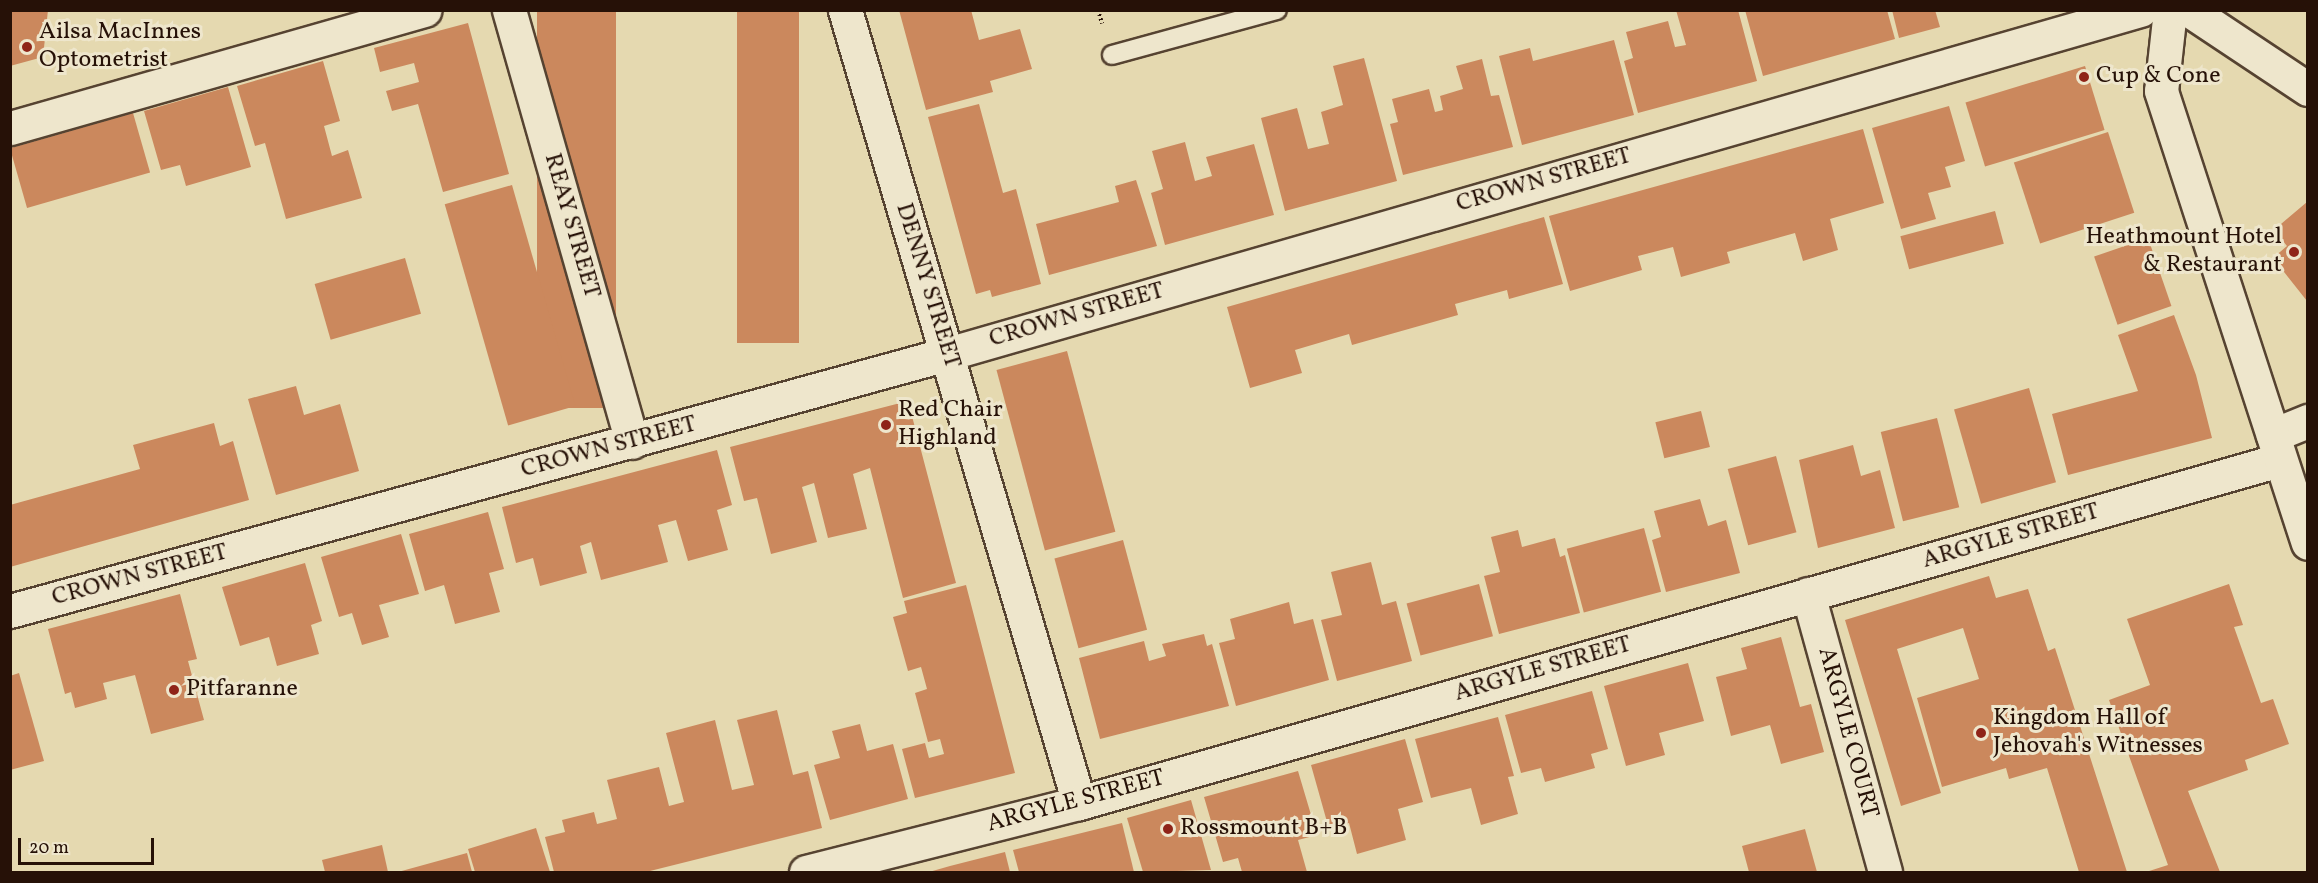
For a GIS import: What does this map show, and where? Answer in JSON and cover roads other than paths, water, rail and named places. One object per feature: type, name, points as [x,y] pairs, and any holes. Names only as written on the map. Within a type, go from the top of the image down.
[{"type":"street","points":[[10,128],[425,10]]},
{"type":"street","name":"REAY STREET","points":[[509,10],[632,442]]},
{"type":"street","name":"DENNY STREET","points":[[845,10],[1079,803]]},
{"type":"street","name":"CROWN STREET","points":[[10,611],[947,354],[2140,10]]},
{"type":"street","points":[[2170,10],[2161,91],[2307,543]]},
{"type":"street","points":[[2189,10],[2307,89]]},
{"type":"street","name":"ARGYLE STREET","points":[[806,873],[1079,803],[1808,594],[2276,447],[2307,421]]},
{"type":"street","name":"ARGYLE COURT","points":[[1808,594],[1885,873]]},
{"type":"lane","points":[[1112,56],[1277,10]]},
{"type":"place","name":"Ailsa MacInnes Optometrist","points":[[27,47]]},
{"type":"place","name":"Cup & Cone","points":[[2084,77]]},
{"type":"place","name":"Heathmount Hotel & Restaurant","points":[[2294,252]]},
{"type":"place","name":"Red Chair Highland","points":[[886,425]]},
{"type":"place","name":"Pitfaranne","points":[[174,690]]},
{"type":"place","name":"Kingdom Hall of Jehovah's Witnesses","points":[[1981,733]]},
{"type":"place","name":"Rossmount B+B","points":[[1168,829]]}]
